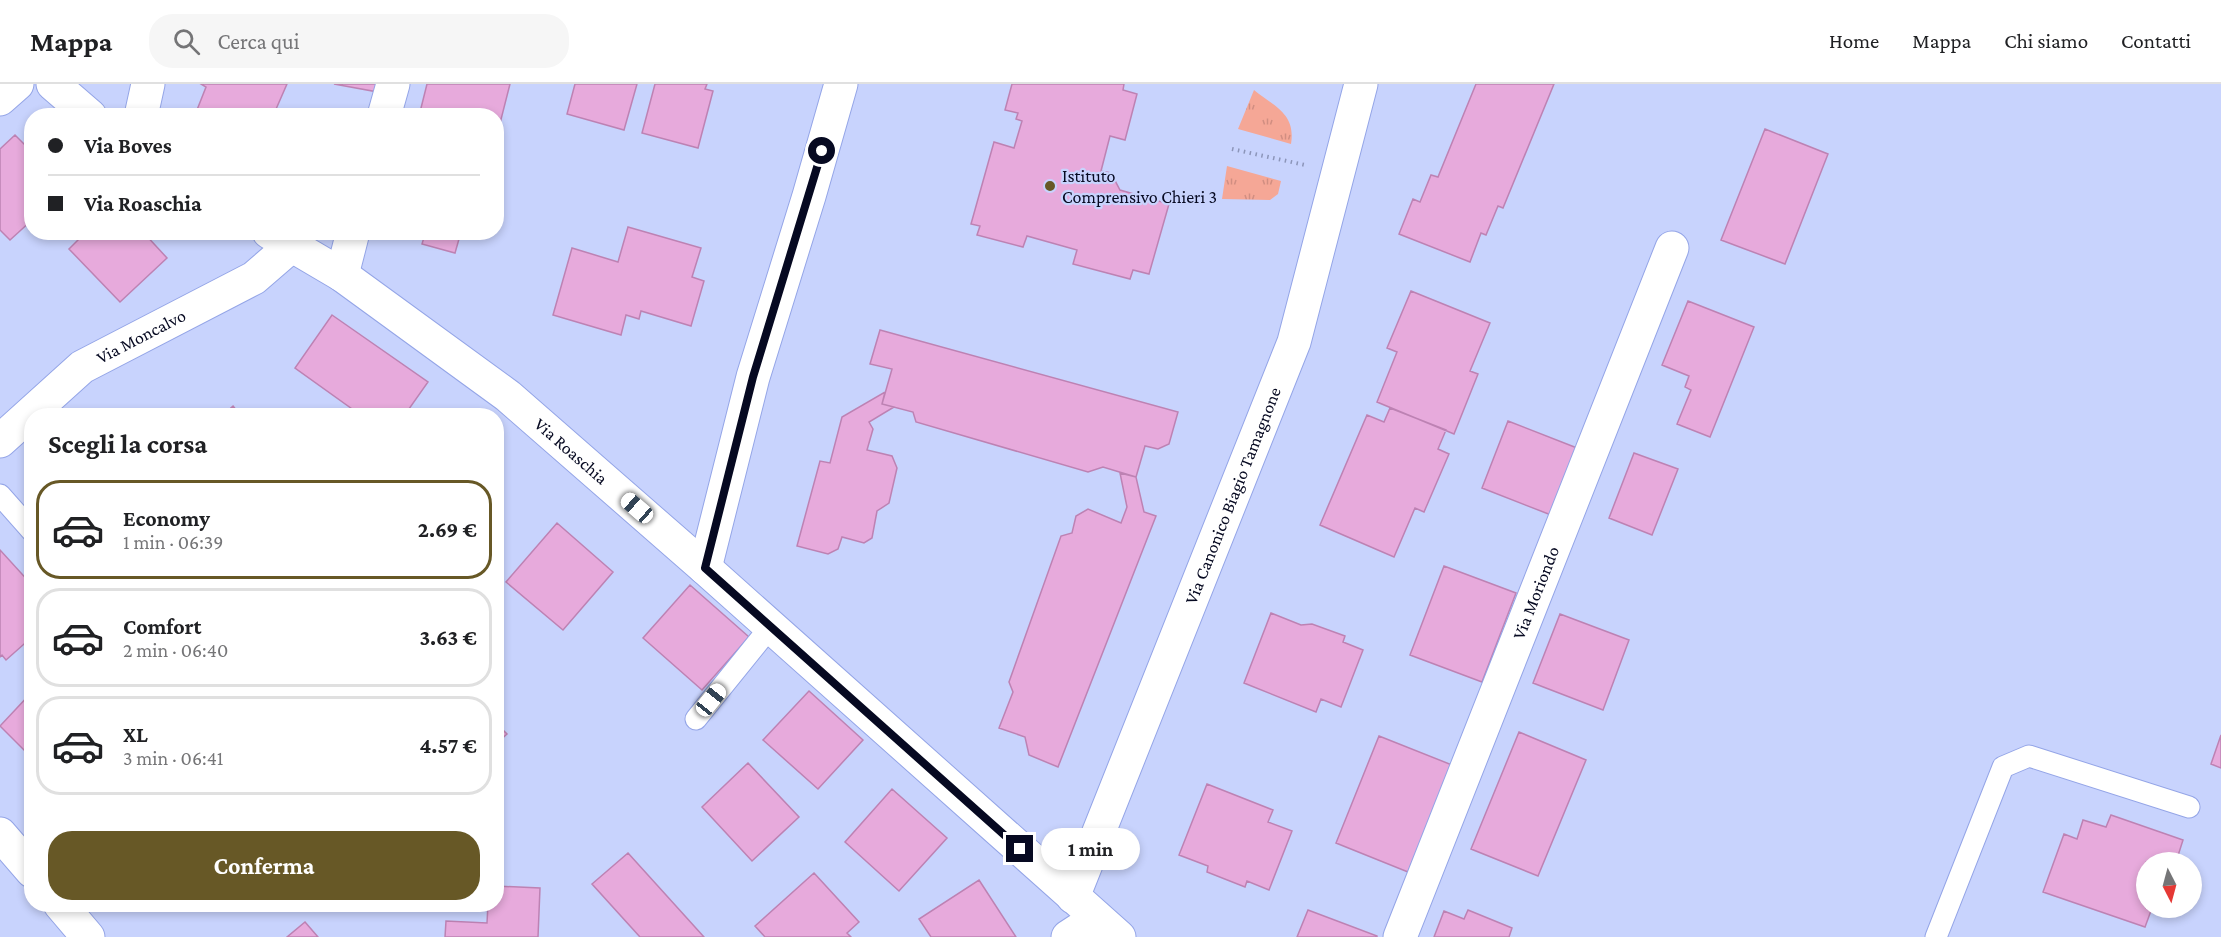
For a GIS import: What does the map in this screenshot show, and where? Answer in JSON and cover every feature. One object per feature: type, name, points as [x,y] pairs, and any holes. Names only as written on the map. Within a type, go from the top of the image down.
[{"type":"street","points":[[0,99],[16,84]]},
{"type":"street","points":[[53,84],[81,108]]},
{"type":"street","points":[[143,108],[148,84]]},
{"type":"street","points":[[386,108],[393,84]]},
{"type":"street","points":[[705,568],[753,377],[841,84]]},
{"type":"street","name":"Via Canonico Biagio Tamagnone","points":[[1096,917],[1294,342],[1361,84]]},
{"type":"street","name":"Via Moncalvo","points":[[49,408],[82,367],[254,278],[279,240]]},
{"type":"street","name":"Via Roaschia","points":[[282,240],[342,275],[508,396],[771,626],[1096,917]]},
{"type":"street","points":[[342,275],[351,240]]},
{"type":"street","name":"Via Moriondo","points":[[1400,937],[1672,248]]},
{"type":"street","name":"Via Moncalvo","points":[[0,441],[24,425]]},
{"type":"street","points":[[0,834],[24,862]]},
{"type":"street","points":[[67,912],[88,937]]},
{"type":"street","points":[[1068,937],[1096,917]]},
{"type":"lane","points":[[0,495],[24,522]]},
{"type":"lane","points":[[696,719],[771,626]]},
{"type":"lane","points":[[1936,937],[2003,767],[2029,756],[2189,807]]},
{"type":"path","points":[[1232,149],[1337,174]]},
{"type":"green space","points":[[1254,90],[1287,118],[1292,134],[1291,144],[1238,129]]},
{"type":"green space","points":[[1227,166],[1281,181],[1278,194],[1270,200],[1222,199]]},
{"type":"building","points":[[201,84],[287,84],[276,108],[198,108],[206,87]]},
{"type":"building","points":[[334,84],[379,84],[378,92]]},
{"type":"building","points":[[427,84],[510,84],[504,108],[421,108]]},
{"type":"building","points":[[575,84],[637,84],[624,130],[567,114]]},
{"type":"building","points":[[655,84],[707,84],[705,89],[713,91],[698,148],[642,133]]},
{"type":"building","name":"Istituto Comprensivo Chieri 3","points":[[1012,84],[1124,84],[1123,90],[1137,94],[1125,140],[1110,136],[1101,171],[1111,173],[1120,190],[1169,204],[1149,274],[1133,270],[1130,279],[1073,264],[1077,250],[1027,236],[1023,247],[977,235],[980,226],[971,224],[994,142],[1014,148],[1022,121],[1016,119],[1018,113],[1005,110]]},
{"type":"building","points":[[1476,84],[1554,84],[1503,208],[1498,206],[1486,235],[1481,233],[1470,262],[1399,234],[1413,199],[1420,202],[1431,175],[1438,177]]},
{"type":"building","points":[[1765,129],[1828,154],[1785,264],[1721,240]]},
{"type":"building","points":[[15,135],[24,144],[24,227],[10,240],[0,230],[0,149]]},
{"type":"building","points":[[628,227],[701,248],[692,277],[704,281],[691,326],[641,311],[639,319],[626,315],[621,335],[553,315],[572,248],[618,262]]},
{"type":"building","points":[[78,240],[150,240],[167,258],[120,302],[69,249]]},
{"type":"building","points":[[423,240],[459,240],[455,253],[422,244]]},
{"type":"building","points":[[1411,291],[1490,323],[1470,371],[1478,374],[1454,434],[1377,402],[1397,352],[1387,348]]},
{"type":"building","points":[[1688,301],[1754,327],[1710,437],[1677,424],[1691,390],[1685,387],[1689,376],[1662,365]]},
{"type":"building","points":[[332,315],[428,382],[410,408],[351,408],[295,368]]},
{"type":"building","points":[[880,330],[1178,412],[1169,444],[1158,449],[1145,446],[1136,477],[1103,467],[1088,472],[916,422],[913,412],[882,404],[892,369],[870,364]]},
{"type":"building","points":[[885,392],[882,404],[894,407],[869,422],[873,429],[867,450],[892,456],[897,468],[889,503],[877,511],[872,538],[864,543],[842,537],[838,549],[828,554],[797,546],[820,461],[830,463],[842,417]]},
{"type":"building","points":[[1390,408],[1446,430],[1438,449],[1449,454],[1424,512],[1415,508],[1394,557],[1320,525],[1367,415],[1384,422]]},
{"type":"building","points":[[1508,421],[1577,448],[1551,515],[1482,488]]},
{"type":"building","points":[[1634,453],[1678,469],[1652,535],[1609,518]]},
{"type":"building","points":[[1120,473],[1136,477],[1144,512],[1156,516],[1058,767],[1029,755],[1025,737],[999,728],[1013,692],[1009,682],[1061,536],[1072,533],[1076,516],[1088,509],[1121,523],[1127,507]]},
{"type":"building","points":[[557,523],[613,572],[563,630],[506,582]]},
{"type":"building","points":[[0,550],[24,576],[24,644],[6,660],[2,655],[0,657]]},
{"type":"building","points":[[1444,566],[1516,593],[1482,682],[1410,655]]},
{"type":"building","points":[[690,585],[749,637],[702,690],[643,638]]},
{"type":"building","points":[[1271,613],[1301,625],[1312,624],[1345,636],[1343,642],[1363,650],[1341,707],[1321,699],[1316,712],[1244,683]]},
{"type":"building","points":[[1560,614],[1629,640],[1603,710],[1533,683]]},
{"type":"building","points":[[809,691],[863,740],[818,789],[763,740]]},
{"type":"building","points":[[24,700],[24,750],[0,726]]},
{"type":"building","points":[[1519,732],[1586,760],[1538,876],[1471,849]]},
{"type":"building","points":[[2221,735],[2221,768],[2211,764]]},
{"type":"building","points":[[1379,736],[1452,765],[1408,872],[1336,843]]},
{"type":"building","points":[[748,763],[799,817],[752,861],[702,807]]},
{"type":"building","points":[[1207,784],[1273,810],[1268,822],[1292,831],[1269,890],[1247,881],[1245,887],[1207,872],[1208,866],[1179,855]]},
{"type":"building","points":[[892,789],[947,838],[899,891],[845,842]]},
{"type":"building","points":[[2111,815],[2183,840],[2179,852],[2136,852],[2136,918],[2148,918],[2145,927],[2043,892],[2064,834],[2077,839],[2083,820],[2106,827]]},
{"type":"building","points":[[628,853],[704,937],[640,937],[592,884]]},
{"type":"building","points":[[814,873],[859,922],[847,933],[851,937],[765,937],[755,926]]},
{"type":"building","points":[[979,880],[1016,937],[931,937],[919,919]]},
{"type":"building","points":[[504,886],[540,888],[538,937],[445,937],[446,921],[487,923],[488,912],[504,912]]},
{"type":"building","points":[[1308,910],[1377,936],[1377,937],[1297,937]]},
{"type":"building","points":[[1468,910],[1512,928],[1509,937],[1434,937],[1444,911],[1464,919]]},
{"type":"building","points":[[305,922],[318,937],[287,937]]},
{"type":"place","name":"Istituto Comprensivo Chieri 3","points":[[1050,186]]},
{"type":"route","points":[[822,151],[753,377],[705,568],[1020,849]]}]
